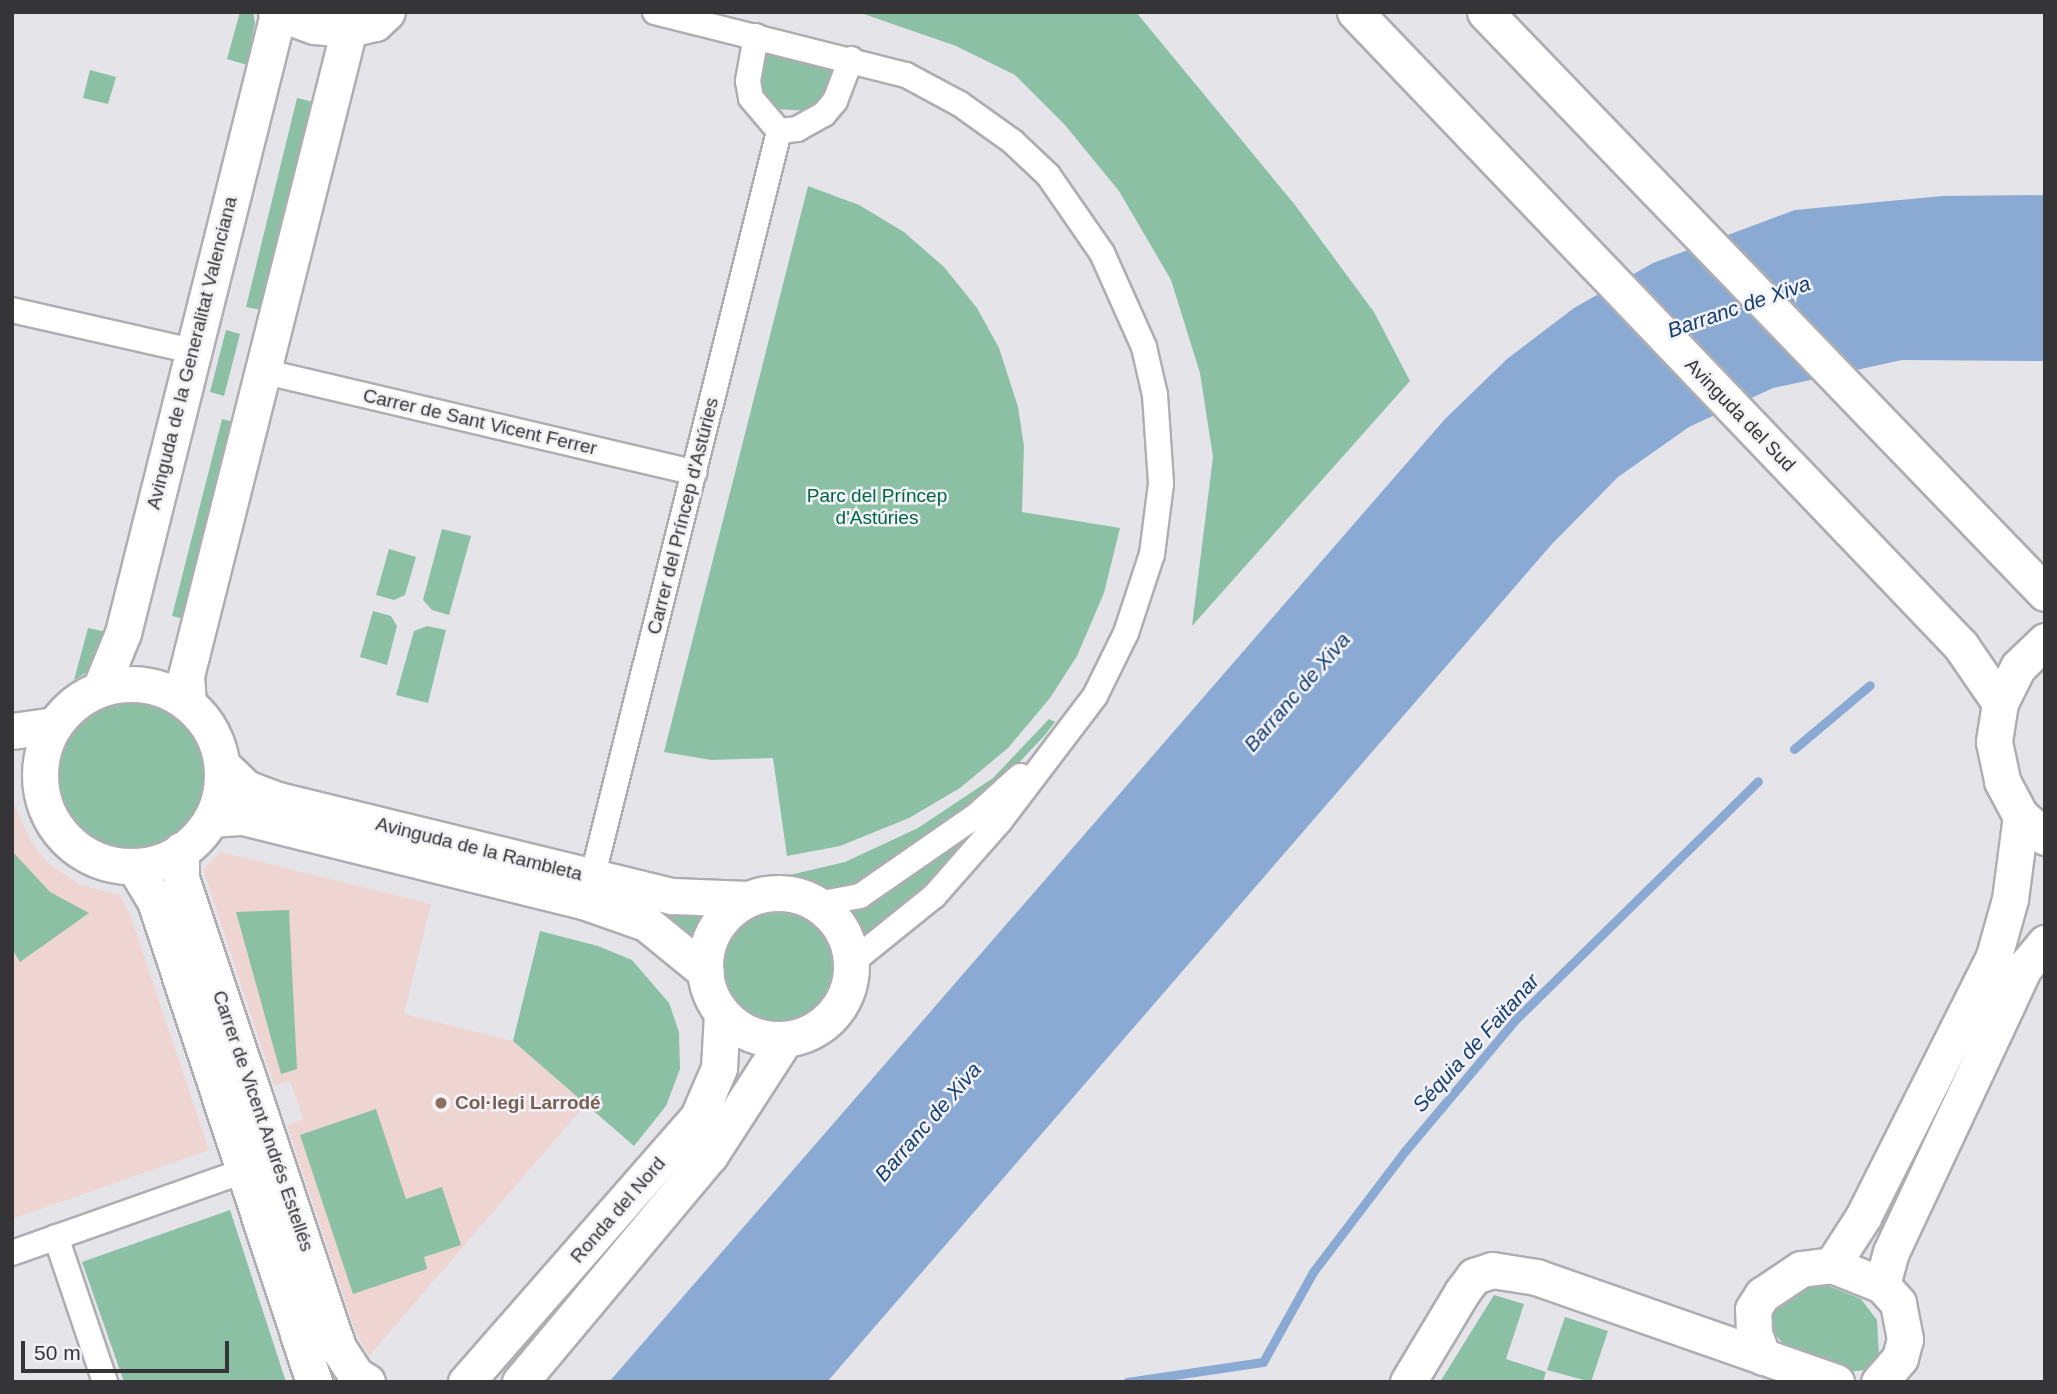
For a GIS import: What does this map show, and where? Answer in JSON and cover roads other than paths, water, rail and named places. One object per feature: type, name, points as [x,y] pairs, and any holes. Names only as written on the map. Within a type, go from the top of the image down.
[{"type":"street","points":[[277,13],[314,26],[349,29],[375,23],[387,12]]},
{"type":"street","points":[[655,12],[851,59],[906,75],[960,104],[1048,175],[1102,253],[1144,347],[1161,446],[1152,554],[1126,633],[1095,696],[1000,821],[934,896],[851,963]]},
{"type":"street","name":"Avinguda del Sud","points":[[1355,12],[1961,646],[2000,703]]},
{"type":"street","points":[[1485,12],[2045,593]]},
{"type":"street","name":"Avinguda de la Generalitat Valenciana","points":[[100,689],[123,633],[277,13]]},
{"type":"street","points":[[188,704],[186,677],[265,372],[349,29]]},
{"type":"street","points":[[756,36],[748,81],[751,98],[779,131],[797,129],[824,114],[835,101],[851,59]]},
{"type":"street","name":"Carrer del Príncep d'Astúries","points":[[589,889],[779,131]]},
{"type":"street","points":[[12,310],[192,351]]},
{"type":"street","name":"Carrer de Sant Vicent Ferrer","points":[[265,372],[694,472]]},
{"type":"street","points":[[1832,1265],[1863,1217],[1994,956],[2033,826],[1999,768],[1994,742],[2000,703],[2018,667],[2045,641]]},
{"type":"street","points":[[132,683],[157,687],[188,704],[215,738],[222,765],[221,793],[211,819],[181,850],[134,866],[103,862],[67,840],[26,767],[43,750],[55,725],[71,706],[100,689],[132,683]]},
{"type":"street","points":[[12,731],[55,725]]},
{"type":"street","points":[[817,904],[850,901],[912,863],[977,815],[1057,743]]},
{"type":"street","name":"Avinguda de la Rambleta","points":[[222,765],[246,788],[278,800],[589,889],[646,923],[706,972]]},
{"type":"street","name":"Avinguda de la Rambleta","points":[[211,819],[243,817],[589,889],[748,899]]},
{"type":"street","name":"Carrer de Vicent Andrés Estellés","points":[[181,850],[181,878],[339,1349],[367,1382]]},
{"type":"street","name":"Carrer de Vicent Andrés Estellés","points":[[134,866],[155,901],[314,1382]]},
{"type":"street","points":[[783,893],[817,904],[835,919],[847,940],[851,963],[840,1006],[825,1022],[785,1039],[743,1030],[722,1014],[706,972],[707,950],[715,929],[748,899],[783,893]]},
{"type":"street","points":[[1882,1285],[1891,1252],[2007,1002],[2024,968],[2045,943]]},
{"type":"street","name":"Ronda del Nord","points":[[466,1382],[698,1117],[719,1068],[722,1014]]},
{"type":"street","name":"Ronda del Nord","points":[[520,1382],[710,1155],[785,1039]]},
{"type":"street","points":[[12,1253],[243,1171]]},
{"type":"street","points":[[56,1237],[105,1382]]},
{"type":"street","points":[[1690,1328],[1753,1309],[1779,1280],[1801,1269],[1832,1265],[1882,1285],[1898,1303],[1918,1382]]},
{"type":"street","points":[[1408,1382],[1462,1292],[1474,1276],[1492,1270],[1536,1277],[1690,1328],[1814,1379]]},
{"type":"street","points":[[1753,1309],[1754,1333],[1763,1357]]},
{"type":"street","points":[[1879,1382],[1895,1366],[1905,1339]]},
{"type":"water","name":"Barranc de Xiva","points":[[2045,195],[2045,361],[1902,360],[1773,388],[1689,427],[1618,477],[1552,544],[827,1382],[609,1382],[1445,419],[1507,359],[1574,308],[1653,263],[1795,210],[1942,196]]},
{"type":"waterway","name":"Séquia de Faitanar","points":[[1794,749],[1870,685]]},
{"type":"waterway","name":"Séquia de Faitanar","points":[[1127,1382],[1263,1362],[1313,1272],[1405,1151],[1514,1021],[1758,781]]},
{"type":"place","name":"Col·legi Larrodé","points":[[441,1103]]},
{"type":"park label","name":"Parc del Príncep d'Astúries","points":[[877,507]]}]
